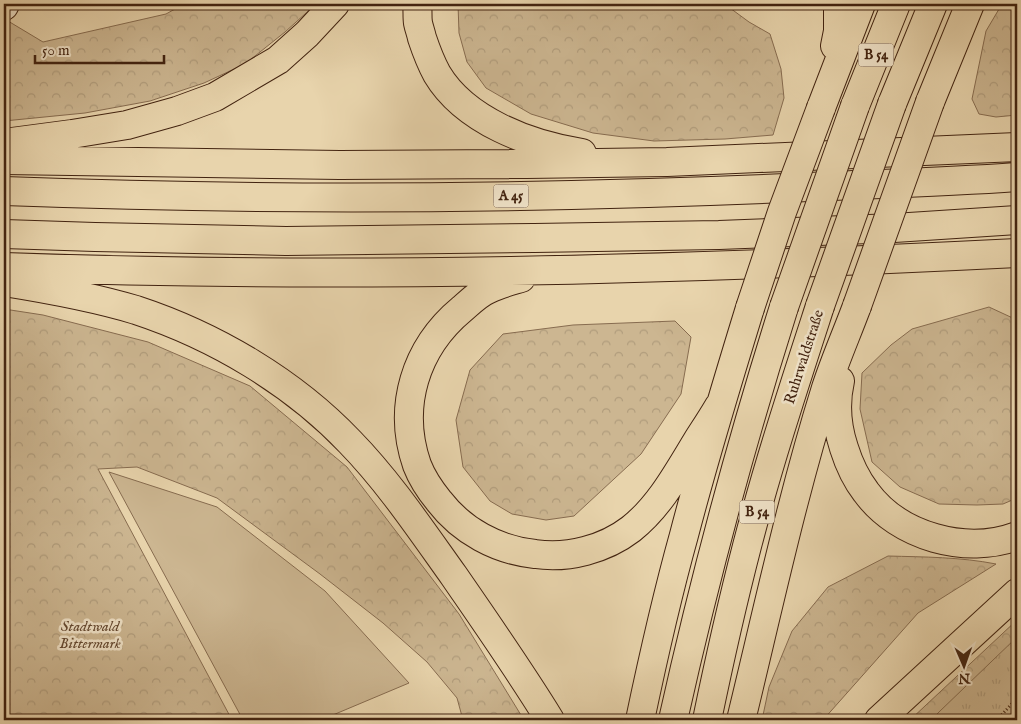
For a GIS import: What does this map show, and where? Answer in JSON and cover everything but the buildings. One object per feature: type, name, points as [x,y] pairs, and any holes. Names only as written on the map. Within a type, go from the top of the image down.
[{"type":"highway","points":[[4,144],[127,125],[177,111],[215,97],[278,60],[307,34],[335,4]]},
{"type":"highway","points":[[417,4],[418,23],[426,50],[438,74],[455,96],[481,118],[511,133],[547,146],[600,157],[667,162]]},
{"type":"highway","points":[[821,108],[838,31],[838,4]]},
{"type":"highway","points":[[640,720],[657,640],[684,535],[750,308],[782,212],[861,4]]},
{"type":"highway","name":"B 54","points":[[673,720],[716,540],[742,444],[784,307],[855,106],[896,4]]},
{"type":"highway","name":"Ruhrwaldstraße","points":[[707,720],[721,652],[747,546],[774,450],[820,306],[892,104],[933,4]]},
{"type":"highway","points":[[741,720],[776,573],[827,386],[930,102],[970,4]]},
{"type":"highway","points":[[4,160],[340,165],[517,164],[667,162],[1017,147]]},
{"type":"highway","name":"A 45","points":[[4,191],[286,197],[529,196],[716,192],[1017,178]]},
{"type":"highway","points":[[4,234],[96,238],[286,241],[534,238],[719,235],[884,229],[1017,220]]},
{"type":"highway","points":[[4,267],[286,273],[476,272],[706,267],[1017,252]]},
{"type":"highway","points":[[926,257],[981,263],[1017,273]]},
{"type":"highway","points":[[578,270],[526,277],[508,281],[488,289],[452,316],[424,353],[410,396],[411,444],[418,466],[429,488],[443,507],[477,535],[497,546],[521,553],[546,556],[571,554],[593,549],[631,529],[648,512],[664,493],[720,406]]},
{"type":"highway","points":[[4,282],[46,288],[100,300],[175,325],[210,341],[250,363],[279,381],[303,400],[350,442],[374,468],[403,505],[503,647],[550,720]]},
{"type":"highway","points":[[857,306],[838,388],[837,414],[839,434],[846,457],[866,493],[882,510],[900,523],[920,533],[944,540],[966,544],[990,543],[1017,536]]},
{"type":"highway","points":[[879,720],[1017,593]]},
{"type":"path","points":[[997,720],[1017,698]]},
{"type":"green space","points":[[184,4],[316,4],[245,64],[204,83],[150,101],[85,113],[4,121],[4,28],[8,21],[43,42],[166,14]]},
{"type":"green space","points":[[458,4],[730,4],[730,8],[770,34],[781,69],[784,98],[773,135],[725,139],[654,141],[593,133],[531,114],[486,88],[467,62],[459,33]]},
{"type":"green space","points":[[1002,4],[1017,4],[1017,115],[996,117],[979,114],[972,99],[986,31]]},
{"type":"green space","points":[[989,307],[1017,320],[1017,498],[1003,504],[939,504],[900,487],[872,462],[860,409],[862,373],[891,345],[912,329]]},
{"type":"green space","name":"Stadtwald Bittermark","points":[[4,309],[43,315],[148,342],[250,386],[347,467],[459,614],[524,720],[463,720],[457,698],[427,662],[383,623],[320,574],[217,498],[137,467],[98,469],[232,720],[4,720]]},
{"type":"green space","points":[[675,321],[691,337],[681,394],[641,454],[574,516],[546,520],[512,514],[490,501],[463,467],[456,420],[470,370],[503,334],[573,325]]},
{"type":"green space","points":[[109,472],[217,507],[325,591],[409,683],[321,720],[243,720]]},
{"type":"green space","points":[[888,556],[956,559],[996,564],[918,613],[823,720],[762,720],[769,687],[792,631],[828,587]]},
{"type":"green space","points":[[1017,620],[1017,720],[910,720]]},
{"type":"green space","points":[[1017,637],[1017,720],[931,720],[939,712]]}]
